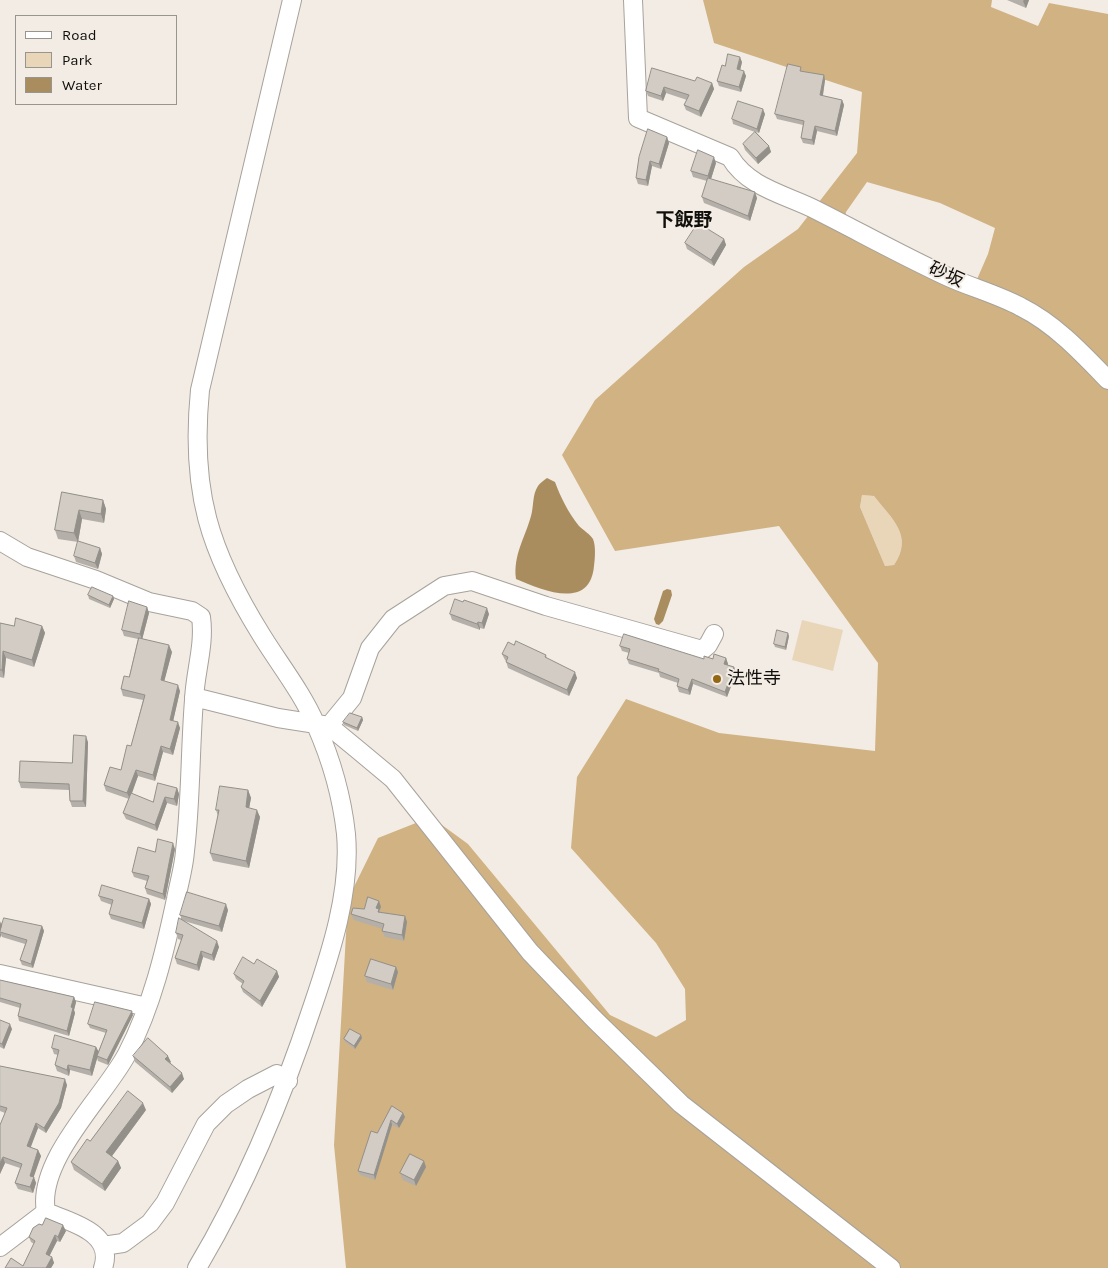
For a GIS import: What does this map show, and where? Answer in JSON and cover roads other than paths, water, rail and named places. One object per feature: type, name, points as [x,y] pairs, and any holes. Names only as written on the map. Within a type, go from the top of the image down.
[{"type":"street","points":[[292,0],[200,390],[197,424],[197,463],[203,503],[215,547],[228,577],[322,724],[392,779],[530,952],[594,1019],[674,1097],[891,1268]]},
{"type":"street","name":"砂坂","points":[[633,0],[638,118],[730,157],[745,176],[769,190],[811,207],[944,276],[1021,306],[1047,322],[1108,380]]},
{"type":"street","points":[[0,541],[27,557],[104,582],[149,602],[192,611],[201,617],[203,631],[194,697],[185,851],[169,930],[147,1007],[126,1056],[74,1129],[56,1163],[44,1200],[46,1212]]},
{"type":"street","points":[[194,697],[278,718],[322,724],[352,698],[370,648],[393,619],[444,586],[472,581],[546,606],[702,650],[708,645],[714,634]]},
{"type":"street","points":[[197,1268],[212,1243],[288,1081],[324,973],[345,877],[346,835],[341,804],[322,724]]},
{"type":"street","points":[[0,974],[147,1007]]},
{"type":"street","points":[[103,1246],[123,1243],[150,1223],[165,1203],[206,1124],[226,1104],[248,1089],[277,1074],[288,1081]]},
{"type":"street","points":[[46,1212],[92,1231],[103,1246],[103,1268]]},
{"type":"street","points":[[0,1247],[46,1212]]},
{"type":"water","points":[[547,478],[555,482],[571,515],[579,526],[592,537],[594,542],[595,560],[591,580],[584,589],[574,593],[551,592],[516,579],[516,562],[531,516],[536,489]]},
{"type":"water","points":[[671,590],[672,595],[663,621],[659,625],[656,624],[654,619],[663,591]]},
{"type":"place","name":"法性寺","points":[[717,679]]},
{"type":"district","name":"下飯野","points":[[684,221]]}]
